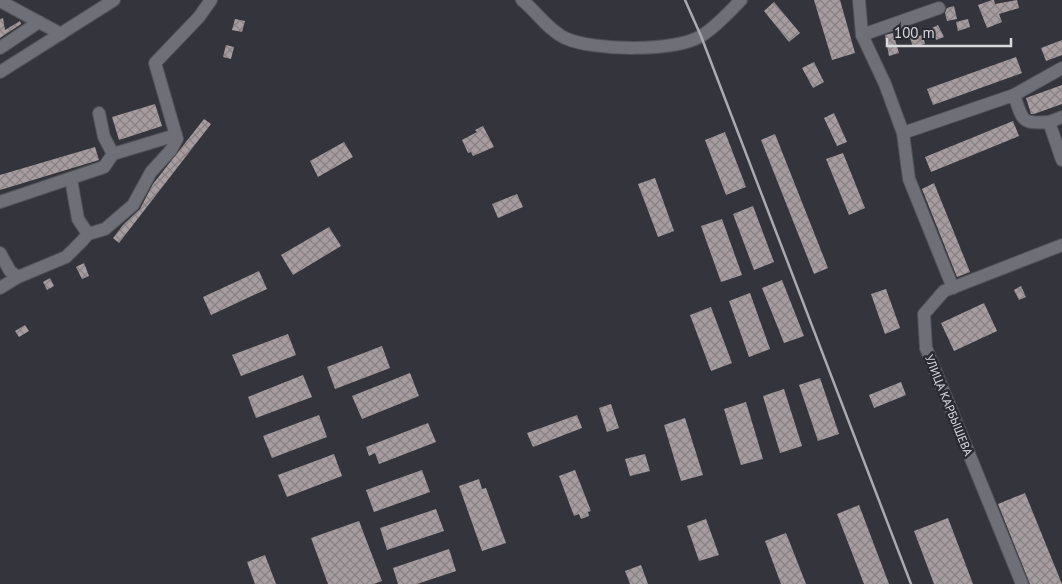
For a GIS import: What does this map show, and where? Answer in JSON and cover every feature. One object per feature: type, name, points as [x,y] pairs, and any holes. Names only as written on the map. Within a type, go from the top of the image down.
[{"type":"street","points":[[0,72],[114,0]]},
{"type":"street","points":[[0,288],[18,277],[66,257],[88,234],[105,229],[133,205],[151,172],[171,150],[177,139],[155,62],[199,17],[211,0]]},
{"type":"street","points":[[522,0],[552,29],[566,38],[586,44],[630,48],[667,46],[683,43],[701,36],[742,0]]},
{"type":"street","points":[[860,0],[862,35],[885,84],[903,134],[909,179],[953,288]]},
{"type":"street","points":[[0,1],[61,34]]},
{"type":"street","points":[[862,35],[939,8]]},
{"type":"street","points":[[0,48],[39,22]]},
{"type":"street","points":[[903,134],[1014,95],[1062,68]]},
{"type":"street","points":[[1014,95],[1021,117],[1030,123],[1049,122],[1062,118]]},
{"type":"street","points":[[99,113],[104,137],[113,154]]},
{"type":"street","points":[[1049,122],[1061,155]]},
{"type":"street","points":[[0,202],[104,167],[113,154],[176,135]]},
{"type":"street","points":[[70,179],[78,219],[88,234]]},
{"type":"street","name":"УЛИЦА КАРБЫШЕВА","points":[[1022,584],[926,348],[924,314],[944,291],[1062,245]]},
{"type":"street","points":[[0,253],[10,272],[18,277]]},
{"type":"building","points":[[814,0],[840,0],[855,53],[832,60]]},
{"type":"building","points":[[994,0],[995,4],[1017,0],[1019,8],[999,14],[1002,22],[987,28],[978,5]]},
{"type":"building","points":[[774,2],[800,33],[789,42],[764,11]]},
{"type":"building","points":[[954,6],[957,19],[947,21],[945,13],[947,8]]},
{"type":"building","points":[[3,18],[5,30],[20,21],[21,24],[0,38],[0,19]]},
{"type":"building","points":[[235,19],[245,21],[242,32],[232,30]]},
{"type":"building","points":[[968,19],[970,27],[958,31],[956,22]]},
{"type":"building","points":[[938,25],[944,37],[936,40],[930,29]]},
{"type":"building","points":[[893,33],[899,53],[889,56],[885,35]]},
{"type":"building","points":[[923,35],[925,44],[913,47],[910,38]]},
{"type":"building","points":[[1062,40],[1062,55],[1046,61],[1041,48]]},
{"type":"building","points":[[226,45],[234,47],[231,59],[223,57]]},
{"type":"building","points":[[1016,57],[1022,73],[933,105],[927,89]]},
{"type":"building","points":[[814,62],[824,82],[813,88],[802,68]]},
{"type":"building","points":[[1062,85],[1062,104],[1031,114],[1026,98]]},
{"type":"building","points":[[155,104],[162,126],[119,140],[112,117]]},
{"type":"building","points":[[834,113],[847,142],[837,146],[824,118]]},
{"type":"building","points":[[204,119],[211,124],[119,243],[113,238],[123,225],[140,209],[153,184]]},
{"type":"building","points":[[1013,121],[1019,136],[931,172],[925,157]]},
{"type":"building","points":[[483,126],[494,147],[473,156],[471,152],[468,153],[462,140],[477,132],[475,130]]},
{"type":"building","points":[[725,132],[746,187],[726,195],[705,140]]},
{"type":"building","points":[[775,134],[828,268],[814,274],[761,140]]},
{"type":"building","points":[[344,142],[353,157],[318,177],[310,161]]},
{"type":"building","points":[[95,147],[99,160],[0,190],[0,175]]},
{"type":"building","points":[[843,153],[865,208],[849,215],[826,159]]},
{"type":"building","points":[[655,178],[674,231],[658,237],[638,184]]},
{"type":"building","points":[[934,183],[970,272],[957,277],[922,189]]},
{"type":"building","points":[[517,194],[523,207],[498,218],[492,204]]},
{"type":"building","points":[[753,206],[774,262],[754,270],[733,214]]},
{"type":"building","points":[[722,219],[742,275],[721,282],[701,226]]},
{"type":"building","points":[[329,227],[341,246],[293,275],[281,255]]},
{"type":"building","points":[[84,263],[89,276],[82,279],[76,267]]},
{"type":"building","points":[[259,271],[267,289],[211,315],[203,297]]},
{"type":"building","points":[[50,278],[54,286],[47,290],[43,282]]},
{"type":"building","points":[[782,280],[804,336],[784,343],[762,288]]},
{"type":"building","points":[[1021,286],[1026,297],[1019,300],[1014,290]]},
{"type":"building","points":[[886,289],[900,328],[885,334],[871,294]]},
{"type":"building","points":[[750,293],[770,349],[749,357],[729,301]]},
{"type":"building","points":[[984,303],[997,331],[954,351],[941,323]]},
{"type":"building","points":[[711,307],[732,363],[711,371],[690,315]]},
{"type":"building","points":[[25,325],[29,331],[19,337],[15,331]]},
{"type":"building","points":[[288,334],[296,355],[241,376],[232,355]]},
{"type":"building","points":[[382,346],[390,368],[335,389],[327,367]]},
{"type":"building","points":[[410,373],[419,396],[362,419],[352,396]]},
{"type":"building","points":[[303,375],[312,397],[256,418],[248,397]]},
{"type":"building","points":[[820,378],[839,434],[818,441],[799,385]]},
{"type":"building","points":[[901,382],[906,395],[874,408],[869,395]]},
{"type":"building","points":[[784,389],[802,446],[780,453],[763,396]]},
{"type":"building","points":[[746,402],[763,459],[741,465],[724,409]]},
{"type":"building","points":[[611,404],[619,428],[607,432],[599,408]]},
{"type":"building","points":[[319,415],[327,437],[272,458],[263,436]]},
{"type":"building","points":[[577,415],[582,428],[533,447],[527,433]]},
{"type":"building","points":[[685,418],[703,475],[681,481],[664,425]]},
{"type":"building","points":[[428,423],[436,442],[379,464],[375,453],[369,456],[366,447]]},
{"type":"building","points":[[334,454],[342,476],[287,497],[278,475]]},
{"type":"building","points":[[645,454],[650,471],[630,476],[625,459]]},
{"type":"building","points":[[422,470],[430,492],[374,512],[366,490]]},
{"type":"building","points":[[575,470],[591,511],[588,512],[589,516],[581,519],[579,514],[574,516],[559,476]]},
{"type":"building","points":[[479,479],[482,489],[486,488],[506,543],[482,551],[459,486]]},
{"type":"building","points":[[1025,493],[1062,584],[1030,584],[998,504]]},
{"type":"building","points":[[859,505],[889,584],[864,584],[837,514]]},
{"type":"building","points":[[436,509],[444,531],[387,550],[380,528]]},
{"type":"building","points":[[948,518],[973,584],[934,584],[914,531]]},
{"type":"building","points":[[706,519],[719,555],[699,561],[687,526]]},
{"type":"building","points":[[359,521],[382,581],[374,584],[328,584],[311,538]]},
{"type":"building","points":[[786,533],[806,584],[781,584],[765,541]]},
{"type":"building","points":[[449,549],[456,571],[417,584],[398,584],[393,568]]},
{"type":"building","points":[[265,555],[276,584],[255,584],[247,562]]},
{"type":"building","points":[[641,565],[648,584],[630,584],[625,571]]},
{"type":"railway","points":[[685,0],[701,36],[911,584]]}]
